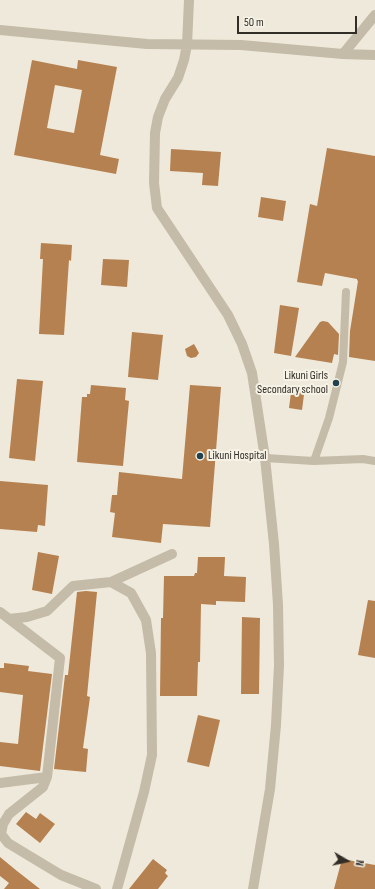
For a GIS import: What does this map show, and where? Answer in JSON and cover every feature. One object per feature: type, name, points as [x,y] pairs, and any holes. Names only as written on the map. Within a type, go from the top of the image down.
[{"type":"street","points":[[189,0],[187,44],[184,60],[178,78],[165,100],[157,122],[155,133],[154,183],[157,208],[228,315],[242,344],[252,373],[265,458],[274,544],[278,605],[279,665],[276,725],[270,789],[253,889]]},
{"type":"street","points":[[343,54],[375,15]]},
{"type":"street","points":[[0,30],[147,44],[241,45],[343,54],[375,55]]},
{"type":"street","points":[[9,619],[27,617],[47,611],[73,586],[111,582],[172,554]]},
{"type":"street","points":[[111,582],[131,593],[146,620],[151,653],[152,755],[144,792],[117,889]]},
{"type":"street","points":[[0,612],[60,658],[48,777],[43,787],[10,814],[2,824],[2,834],[8,843],[61,875],[96,889]]},
{"type":"street","points":[[0,783],[48,777]]},
{"type":"lane","points":[[314,461],[329,418],[343,362],[346,292]]},
{"type":"lane","points":[[265,458],[314,461],[363,459],[375,461]]},
{"type":"building","points":[[32,60],[77,69],[78,60],[117,67],[100,155],[119,159],[116,174],[14,155]],"holes":[[[55,85],[82,90],[74,133],[47,128]]]},
{"type":"building","points":[[327,148],[375,156],[375,361],[349,357],[350,331],[358,281],[357,279],[325,273],[322,286],[297,282],[310,204],[317,206]]},
{"type":"building","points":[[171,149],[221,152],[218,186],[202,185],[203,173],[170,171]]},
{"type":"building","points":[[261,197],[286,201],[283,221],[258,217]]},
{"type":"building","points":[[41,243],[72,245],[71,261],[69,260],[64,335],[39,334],[43,259],[40,259]]},
{"type":"building","points":[[103,259],[129,260],[127,287],[101,285]]},
{"type":"building","points":[[280,305],[299,308],[291,356],[274,353]]},
{"type":"building","points":[[320,322],[328,322],[339,334],[338,355],[334,354],[332,363],[295,357]]},
{"type":"building","points":[[132,332],[163,335],[158,380],[128,377]]},
{"type":"building","points":[[194,344],[199,353],[196,357],[191,358],[187,356],[185,349]]},
{"type":"building","points":[[17,379],[43,381],[35,461],[9,458]]},
{"type":"building","points":[[91,385],[126,388],[125,400],[129,401],[123,466],[77,462],[82,397],[87,397],[87,394],[90,394]]},
{"type":"building","points":[[190,385],[221,387],[210,527],[163,524],[161,543],[112,537],[115,513],[110,512],[112,495],[117,495],[119,472],[182,479]]},
{"type":"building","points":[[292,385],[305,387],[302,410],[289,408]]},
{"type":"building","points":[[0,481],[48,485],[45,526],[38,525],[37,532],[0,529]]},
{"type":"building","points":[[38,552],[59,556],[52,594],[32,590]]},
{"type":"building","points":[[198,557],[225,557],[224,576],[246,577],[245,602],[216,601],[216,605],[201,604],[200,662],[198,662],[197,696],[160,696],[161,618],[163,618],[164,576],[194,576],[195,573],[197,573]]},
{"type":"building","points":[[77,592],[97,592],[87,696],[90,697],[83,748],[88,749],[86,772],[54,769],[65,675],[68,675]]},
{"type":"building","points":[[368,600],[375,601],[375,658],[358,655]]},
{"type":"building","points":[[242,617],[260,618],[259,694],[241,694]]},
{"type":"building","points":[[4,663],[29,666],[28,671],[52,674],[40,771],[0,766],[0,742],[18,744],[23,695],[0,692],[0,668],[4,668]]},
{"type":"building","points":[[198,715],[220,720],[209,767],[187,762]]},
{"type":"building","points":[[26,812],[36,819],[40,813],[55,824],[40,843],[16,824]]},
{"type":"building","points":[[0,857],[40,889],[4,889],[9,883],[0,876]]},
{"type":"building","points":[[153,859],[167,870],[165,873],[168,876],[158,889],[129,889]]},
{"type":"building","points":[[342,859],[375,865],[375,889],[334,889]]},
{"type":"place","name":"Likuni Girls Secondary school","points":[[336,383]]},
{"type":"place","name":"Likuni Hospital","points":[[200,456]]}]
